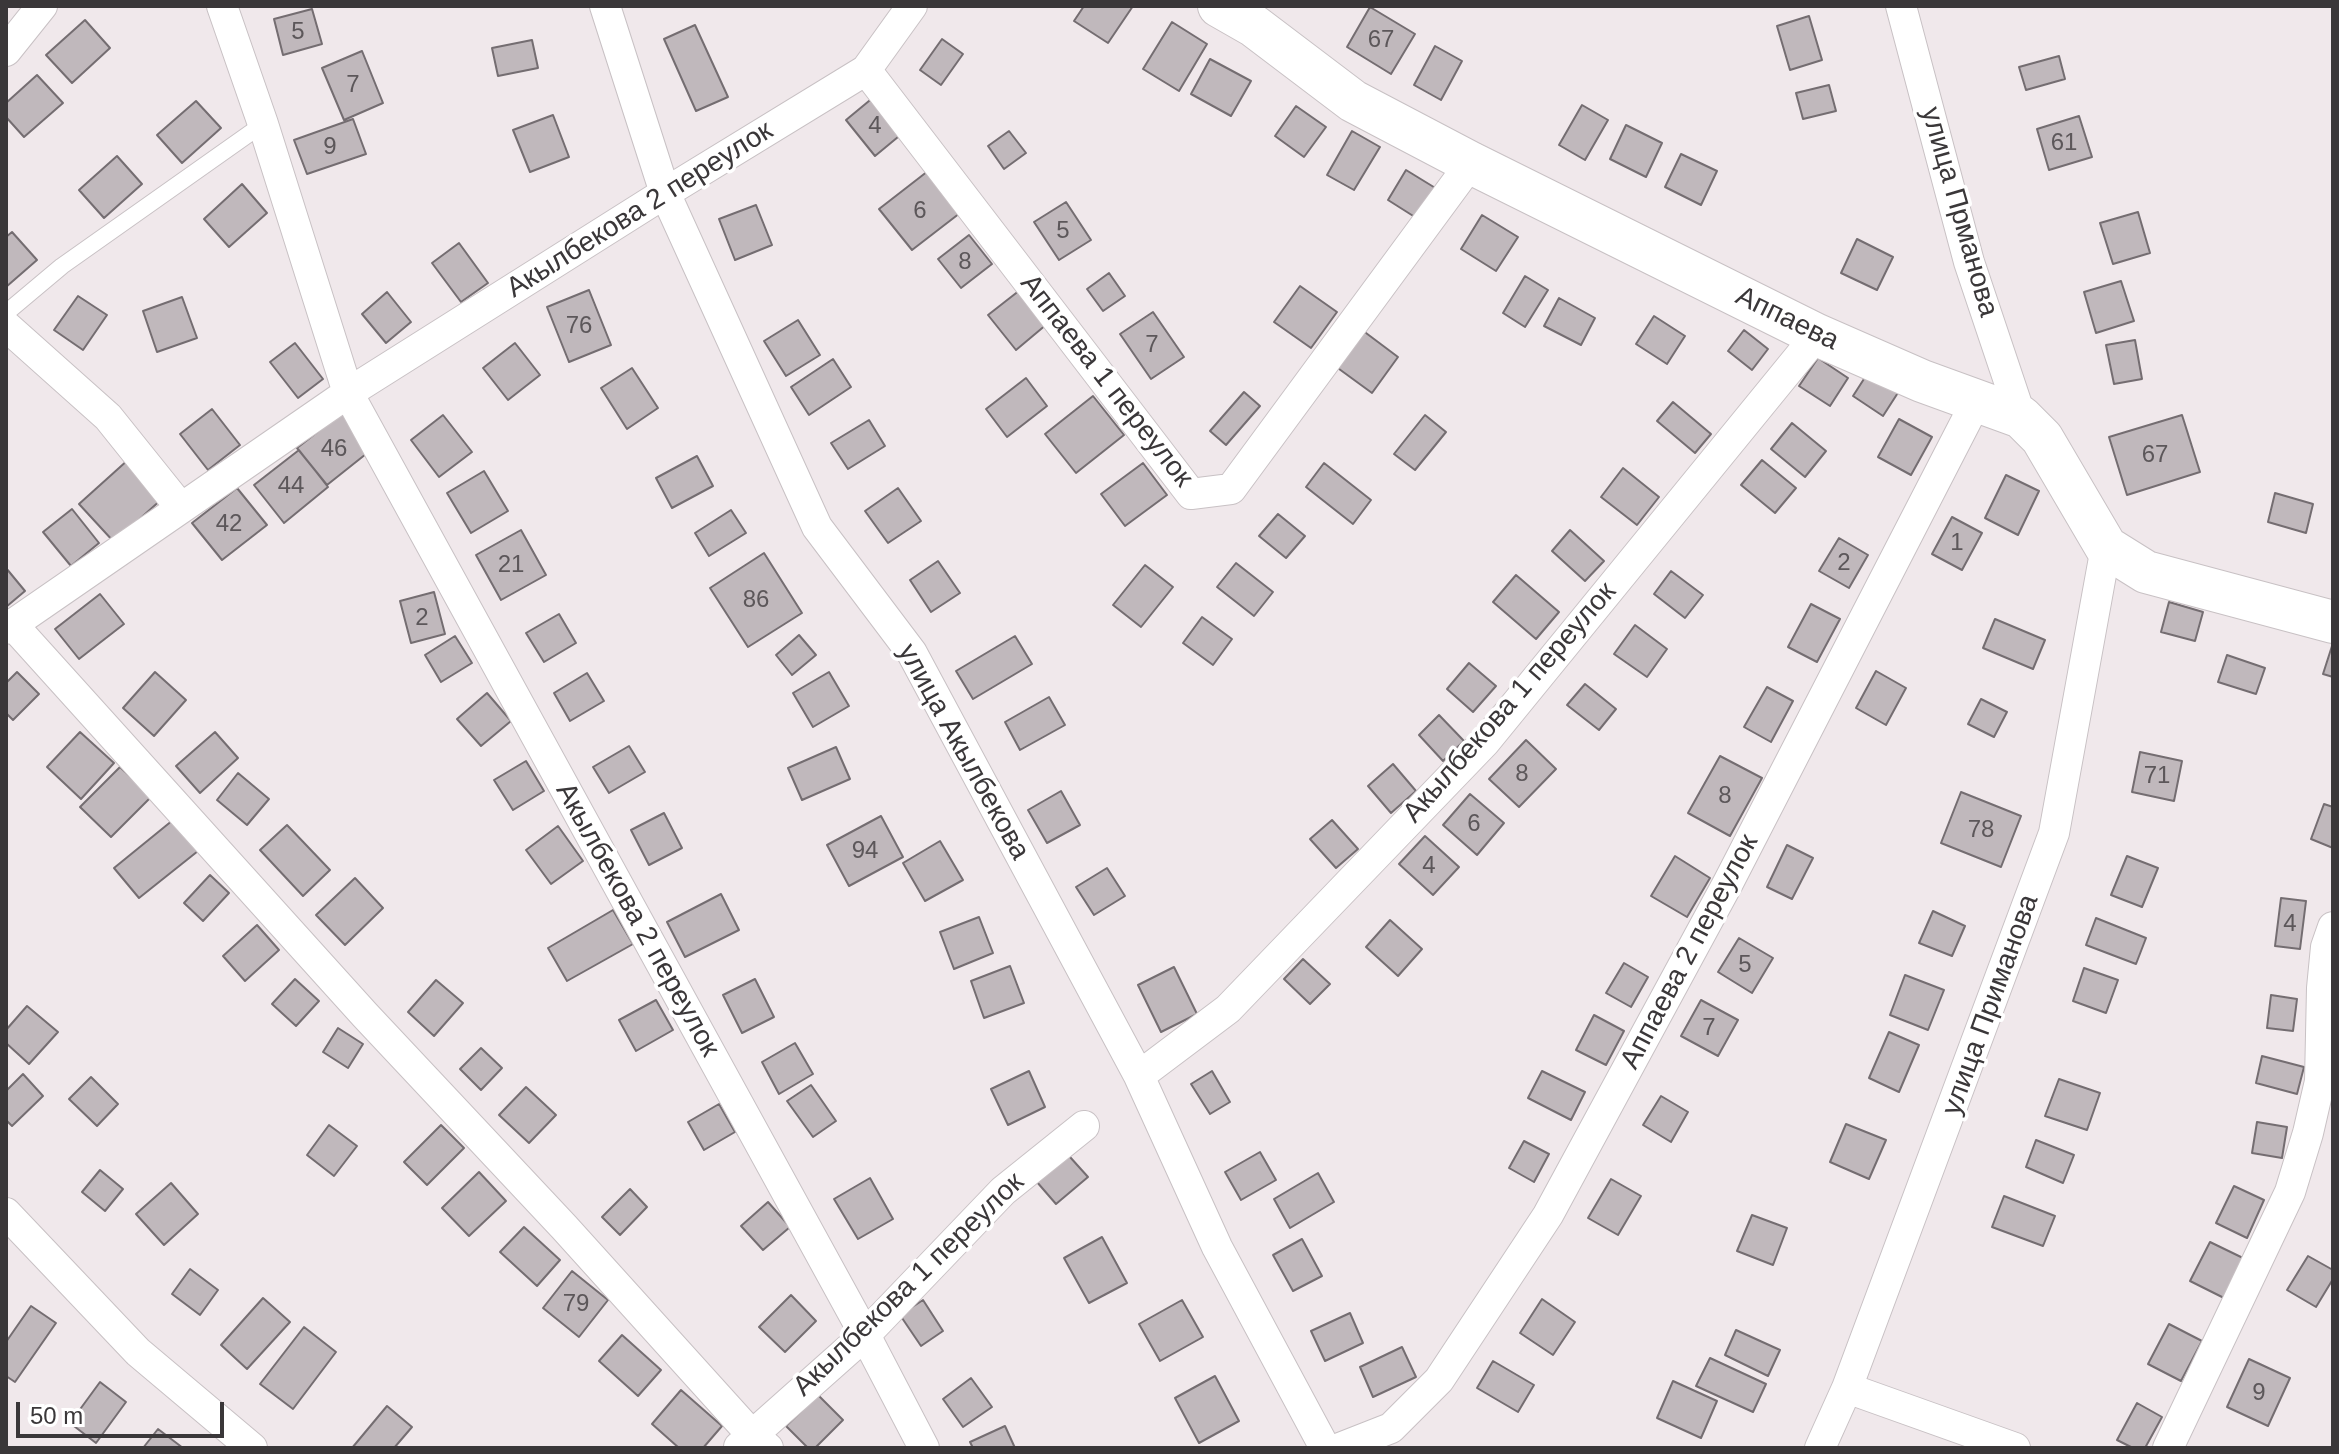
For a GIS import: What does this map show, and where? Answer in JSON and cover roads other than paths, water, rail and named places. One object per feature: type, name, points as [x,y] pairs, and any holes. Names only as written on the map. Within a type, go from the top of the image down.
[{"type":"street","points":[[6,51],[42,6]]},
{"type":"street","name":"Акылбекова 2 переулок","points":[[222,6],[263,124],[348,393],[924,1448]]},
{"type":"street","name":"улица Акылбекова","points":[[605,6],[665,193],[817,527],[912,653],[1139,1076],[1217,1247],[1325,1448]]},
{"type":"street","name":"Акылбекова 2 переулок","points":[[752,1443],[564,1227],[9,626],[348,393],[866,70],[912,6]]},
{"type":"street","name":"улица Прманова","points":[[1901,6],[1969,262],[2021,417]]},
{"type":"street","name":"Аппаева","points":[[1240,13],[1353,101],[1471,163],[1817,335],[1976,402],[1995,405],[2021,417],[2042,438],[2106,547],[2146,572],[2333,622]]},
{"type":"street","name":"Аппаева 1 переулок","points":[[866,70],[1191,494],[1231,489],[1471,163]]},
{"type":"street","points":[[6,326],[108,417],[181,508]]},
{"type":"street","name":"Акылбекова 1 переулок","points":[[1139,1076],[1228,1009],[1485,742],[1817,335]]},
{"type":"street","name":"Аппаева 2 переулок","points":[[1340,1448],[1391,1428],[1439,1380],[1548,1215],[1728,883],[1976,402]]},
{"type":"street","name":"улица Приманова","points":[[1820,1448],[1847,1388],[2054,833],[2106,547]]},
{"type":"street","points":[[2168,1448],[2290,1192],[2320,1081],[2322,988],[2326,947],[2333,927]]},
{"type":"street","name":"Акылбекова 1 переулок","points":[[752,1443],[865,1335],[1003,1191],[1084,1126]]},
{"type":"street","points":[[6,1213],[138,1352],[252,1448]]},
{"type":"street","points":[[1847,1388],[2015,1448]]},
{"type":"lane","points":[[6,313],[62,266],[263,124]]}]
